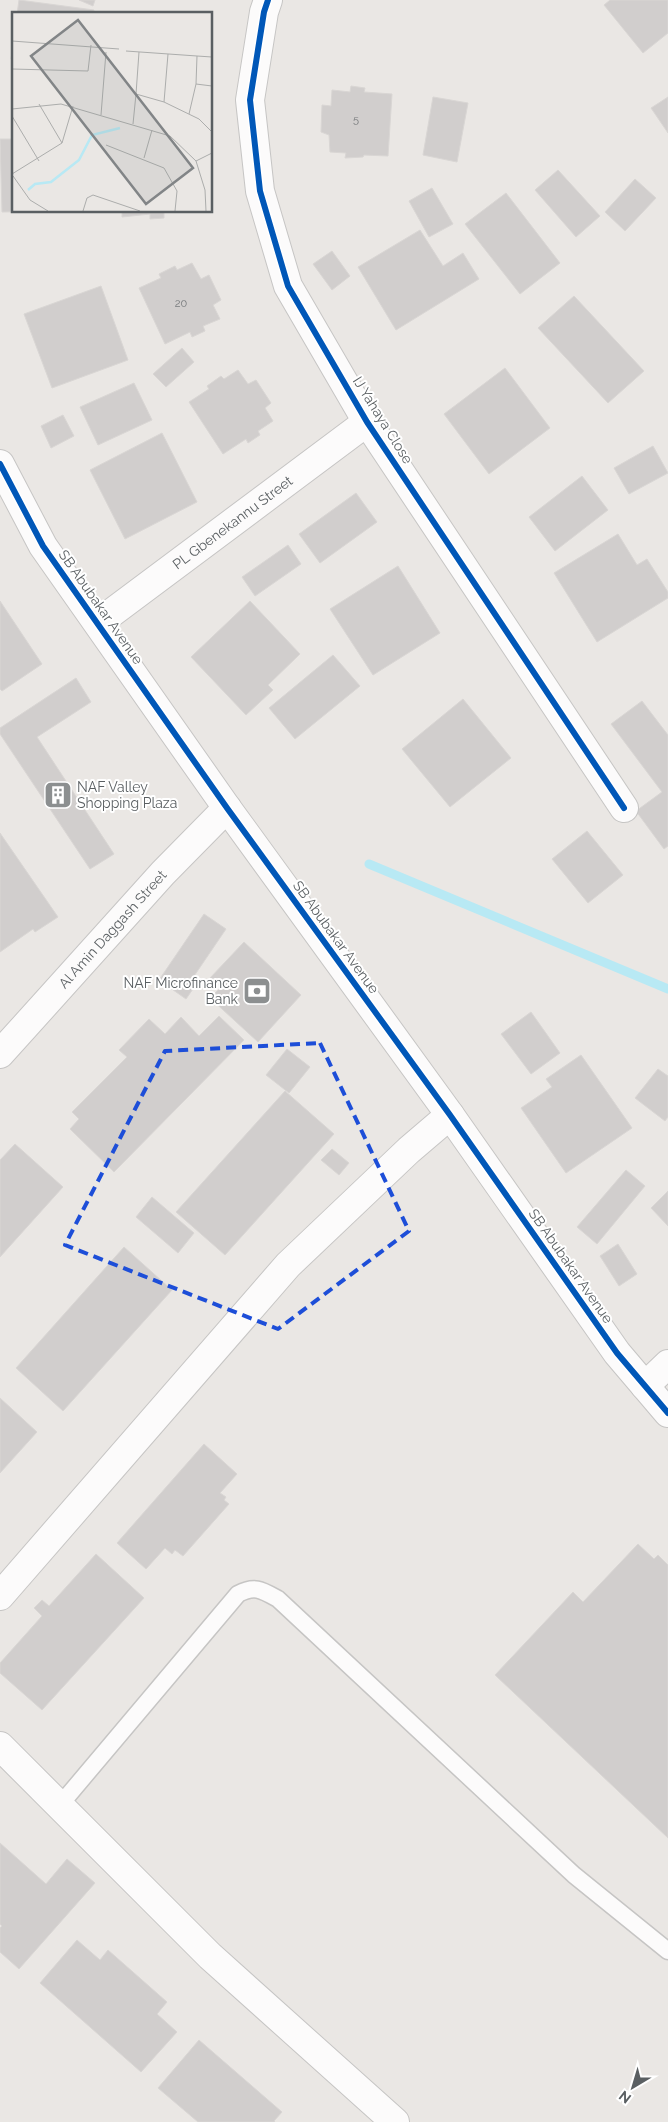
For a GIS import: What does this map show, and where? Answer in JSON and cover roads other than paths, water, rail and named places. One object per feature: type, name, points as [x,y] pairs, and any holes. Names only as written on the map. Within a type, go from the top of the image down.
[{"type":"street","name":"IJ Yahaya Close","points":[[268,0],[264,12],[250,100],[260,191],[288,286],[368,422],[624,808]]},
{"type":"street","name":"PL Gbenekannu Street","points":[[98,623],[368,422]]},
{"type":"street","name":"SB Abubakar Avenue","points":[[0,464],[43,546],[227,808],[450,1115],[617,1353],[668,1413]]},
{"type":"street","name":"Al Amin Daggash Street","points":[[0,1054],[163,873],[227,808]]},
{"type":"street","points":[[0,1596],[288,1265],[409,1150],[450,1115]]},
{"type":"street","points":[[645,1386],[668,1364]]},
{"type":"street","points":[[0,1746],[210,1956],[395,2122]]},
{"type":"lane","points":[[60,1805],[238,1594],[249,1588],[263,1590],[278,1599],[574,1875],[668,1951]]},
{"type":"waterway","points":[[369,864],[668,989]]},
{"type":"place","name":"NAF Valley Shopping Plaza","points":[[58,795]]},
{"type":"place","name":"NAF Microfinance Bank","points":[[257,991]]}]
